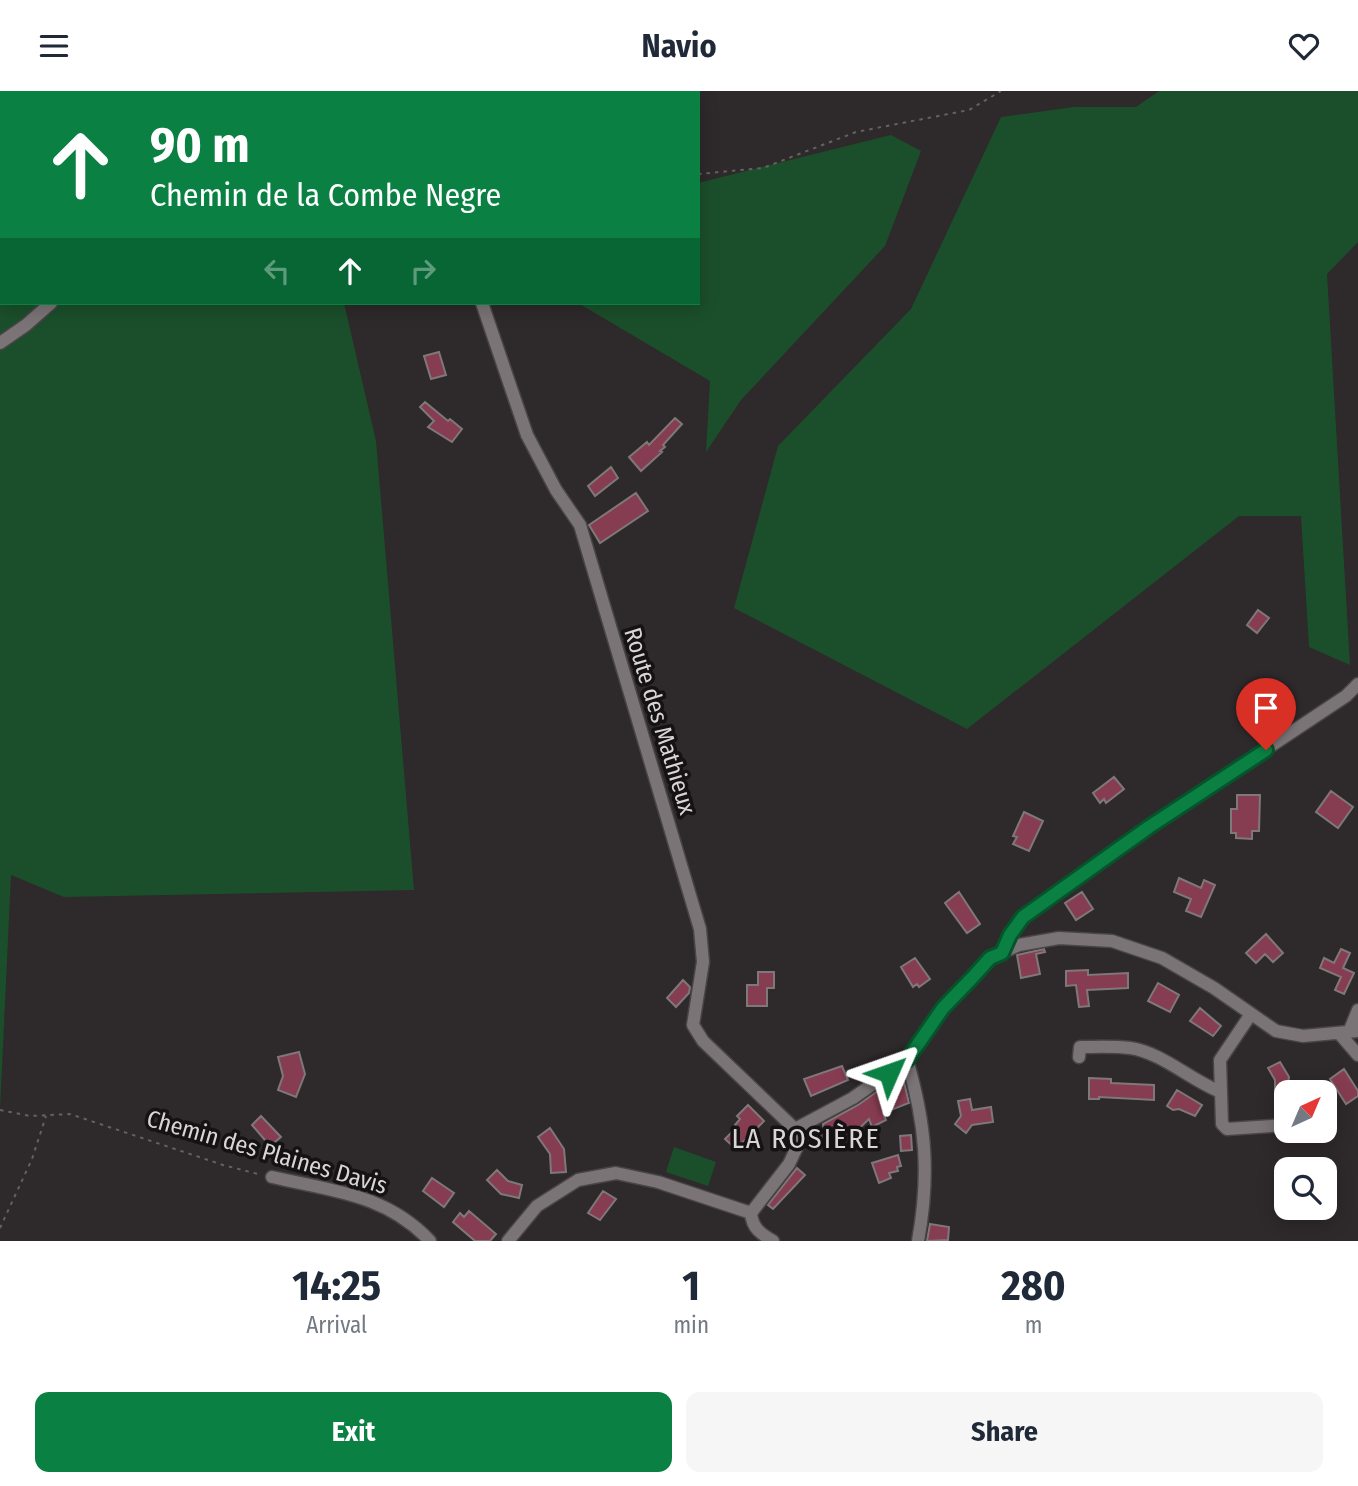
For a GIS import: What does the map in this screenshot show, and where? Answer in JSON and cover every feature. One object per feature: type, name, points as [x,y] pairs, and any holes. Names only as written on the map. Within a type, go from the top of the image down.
[{"type":"street","points":[[0,343],[49,305]]},
{"type":"street","name":"Route des Mathieux","points":[[483,305],[527,435],[556,489],[580,525],[675,843],[704,949],[693,1025],[703,1041],[795,1129]]},
{"type":"street","points":[[1002,953],[1010,935],[1023,917],[1149,827],[1346,696],[1358,684]]},
{"type":"street","points":[[773,1241],[759,1233],[751,1222],[751,1213],[789,1164],[797,1147],[795,1129],[853,1098],[907,1060],[943,1008],[990,958],[1019,946],[1059,938],[1112,941],[1162,958],[1214,988],[1276,1031],[1303,1036],[1348,1032]]},
{"type":"street","points":[[1358,1010],[1348,1032],[1358,1055]]},
{"type":"street","points":[[1251,1014],[1220,1060],[1222,1124],[1227,1129],[1274,1126]]},
{"type":"street","points":[[1079,1057],[1080,1047],[1132,1048],[1162,1060],[1221,1093]]},
{"type":"street","points":[[907,1060],[926,1151],[925,1202],[918,1241]]},
{"type":"street","points":[[508,1241],[537,1206],[578,1180],[616,1173],[658,1182],[751,1213]]},
{"type":"street","name":"Chemin des Plaines Davis","points":[[272,1177],[365,1198],[385,1206],[405,1217],[430,1241]]},
{"type":"path","points":[[700,174],[763,168],[856,132],[969,110],[1001,91]]},
{"type":"path","name":"Chemin des Plaines Davis","points":[[0,1110],[30,1116],[71,1114],[223,1165],[272,1177]]},
{"type":"path","points":[[0,1228],[32,1159],[47,1115]]},
{"type":"green space","points":[[1159,91],[1358,91],[1358,242],[1327,274],[1350,665],[1309,647],[1301,516],[1239,516],[967,729],[734,608],[778,446],[911,309],[1001,117],[1074,107],[1136,107]]},
{"type":"green space","points":[[891,135],[921,151],[885,246],[741,400],[706,452],[710,381],[581,305],[700,305],[700,183]]},
{"type":"green space","points":[[0,305],[344,305],[376,441],[414,890],[64,897],[11,875],[0,1109]]},
{"type":"green space","points":[[674,1147],[716,1162],[708,1186],[666,1172]]},
{"type":"building","points":[[439,352],[446,375],[431,379],[424,356]]},
{"type":"building","points":[[425,402],[462,429],[452,442],[428,427],[434,421],[420,407]]},
{"type":"building","points":[[675,418],[682,424],[663,445],[665,447],[660,451],[662,452],[641,471],[629,457],[647,442],[649,445]]},
{"type":"building","points":[[611,467],[618,478],[595,496],[588,486]]},
{"type":"building","points":[[636,493],[648,511],[600,543],[589,525]]},
{"type":"building","points":[[1258,610],[1269,618],[1257,633],[1247,625]]},
{"type":"building","points":[[1114,777],[1124,789],[1106,803],[1104,799],[1100,803],[1093,793]]},
{"type":"building","points":[[1331,791],[1353,807],[1338,828],[1316,812]]},
{"type":"building","points":[[1237,795],[1260,795],[1259,831],[1252,831],[1252,839],[1236,838],[1236,833],[1231,833],[1231,809],[1237,809]]},
{"type":"building","points":[[1024,812],[1043,821],[1029,851],[1013,844],[1017,837],[1013,836]]},
{"type":"building","points":[[1179,878],[1201,888],[1204,880],[1215,885],[1201,917],[1186,911],[1191,899],[1174,892]]},
{"type":"building","points":[[959,892],[980,924],[967,933],[945,903]]},
{"type":"building","points":[[1082,892],[1093,909],[1076,920],[1065,903]]},
{"type":"building","points":[[1266,934],[1283,953],[1273,962],[1265,954],[1256,963],[1246,953]]},
{"type":"building","points":[[1044,949],[1045,952],[1036,954],[1040,974],[1021,978],[1017,955]]},
{"type":"building","points":[[1341,949],[1350,953],[1343,968],[1354,973],[1344,994],[1335,990],[1341,977],[1320,968],[1324,958],[1334,963]]},
{"type":"building","points":[[915,958],[930,979],[919,987],[917,984],[913,987],[901,967]]},
{"type":"building","points":[[1088,970],[1088,975],[1128,973],[1128,988],[1087,990],[1089,1006],[1079,1007],[1076,985],[1066,986],[1066,971]]},
{"type":"building","points":[[758,972],[774,972],[774,988],[767,988],[767,1006],[747,1006],[747,985],[758,985]]},
{"type":"building","points":[[683,980],[690,987],[689,993],[676,1007],[667,998]]},
{"type":"building","points":[[1158,983],[1179,995],[1170,1012],[1148,1001]]},
{"type":"building","points":[[1200,1008],[1221,1026],[1213,1036],[1190,1021]]},
{"type":"building","points":[[299,1052],[305,1074],[296,1097],[278,1090],[283,1076],[278,1057]]},
{"type":"building","points":[[1280,1062],[1289,1080],[1275,1080],[1268,1068]]},
{"type":"building","points":[[842,1066],[848,1080],[811,1096],[804,1079]]},
{"type":"building","points":[[1344,1069],[1358,1091],[1358,1096],[1346,1104],[1337,1090],[1337,1080],[1330,1079]]},
{"type":"building","points":[[902,1074],[909,1103],[883,1113],[886,1120],[872,1127],[869,1119],[847,1140],[845,1138],[834,1146],[831,1143],[829,1145],[819,1135],[824,1130],[823,1124],[858,1105]]},
{"type":"building","points":[[1089,1078],[1111,1079],[1111,1083],[1154,1085],[1154,1100],[1099,1097],[1089,1099]]},
{"type":"building","points":[[1177,1090],[1202,1105],[1195,1116],[1167,1106]]},
{"type":"building","points":[[970,1099],[972,1110],[991,1107],[993,1122],[972,1125],[966,1133],[955,1124],[961,1116],[958,1101]]},
{"type":"building","points":[[748,1105],[764,1121],[736,1149],[725,1139],[737,1127],[735,1125],[740,1119],[737,1116]]},
{"type":"building","points":[[261,1116],[281,1137],[270,1146],[252,1125]]},
{"type":"building","points":[[550,1128],[564,1149],[566,1172],[551,1173],[550,1154],[538,1137]]},
{"type":"building","points":[[911,1135],[912,1150],[901,1151],[900,1136]]},
{"type":"building","points":[[898,1155],[901,1166],[897,1167],[898,1171],[889,1173],[891,1178],[879,1183],[872,1163]]},
{"type":"building","points":[[797,1168],[805,1175],[773,1209],[768,1205]]},
{"type":"building","points":[[497,1170],[508,1181],[522,1185],[519,1198],[501,1194],[487,1180]]},
{"type":"building","points":[[432,1178],[454,1193],[444,1207],[423,1191]]},
{"type":"building","points":[[603,1191],[616,1199],[600,1220],[588,1213]]},
{"type":"building","points":[[469,1211],[496,1234],[490,1241],[475,1241],[453,1222],[460,1213],[464,1217]]},
{"type":"building","points":[[930,1224],[949,1227],[948,1240],[927,1241]]},
{"type":"district","name":"LA ROSIÈRE","points":[[806,1138]]},
{"type":"route","points":[[889,1073],[907,1060],[943,1008],[990,958],[1002,953],[1010,935],[1023,917],[1149,827],[1266,750]]}]
